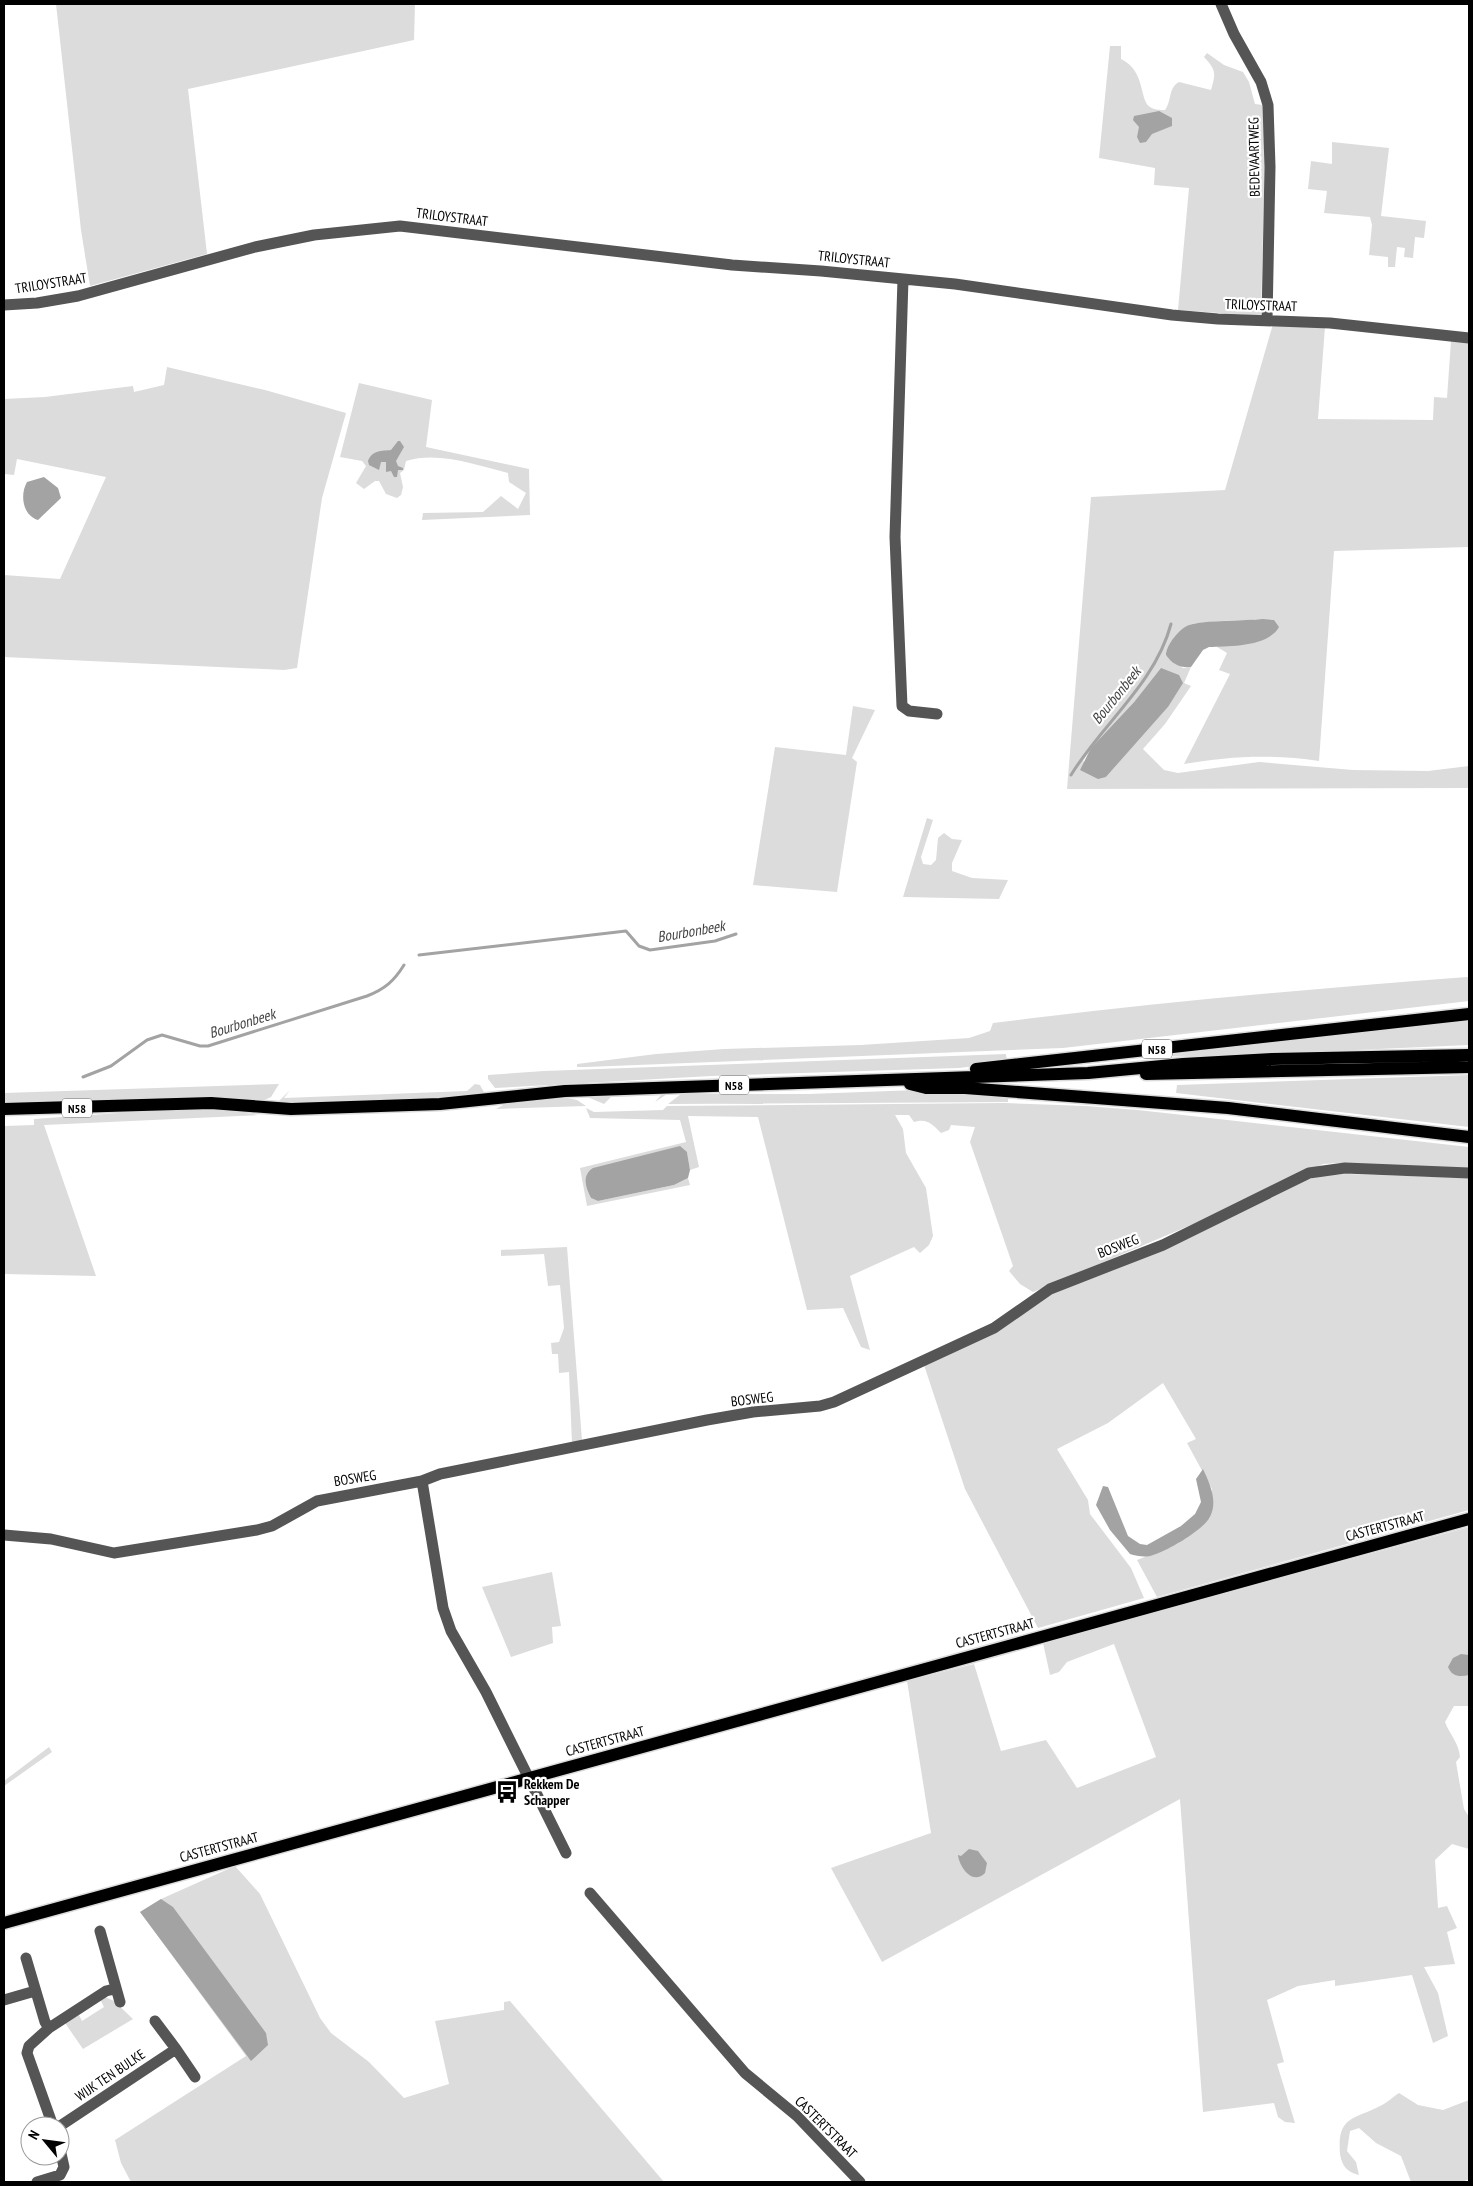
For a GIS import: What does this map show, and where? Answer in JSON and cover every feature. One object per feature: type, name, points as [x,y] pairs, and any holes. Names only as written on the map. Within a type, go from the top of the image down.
[{"type":"main road","name":"N58","points":[[890,1080],[917,1072],[1008,1066],[1294,1032],[1469,1014]]},
{"type":"main road","name":"N58","points":[[4,1109],[211,1103],[271,1109],[346,1108],[467,1103],[522,1094],[565,1091],[1088,1073],[1212,1062],[1469,1056]]},
{"type":"main road","name":"N58","points":[[1088,1073],[1107,1076],[1469,1067]]},
{"type":"main road","name":"N58","points":[[890,1080],[926,1088],[965,1088],[1228,1108],[1469,1137]]},
{"type":"main road","name":"CASTERTSTRAAT","points":[[4,1923],[1469,1519]]},
{"type":"street","name":"BEDEVAARTWEG","points":[[1221,4],[1234,34],[1261,82],[1268,105],[1270,167],[1267,320]]},
{"type":"street","name":"TRILOYSTRAAT","points":[[4,305],[78,296],[255,247],[314,235],[400,226],[732,265],[821,271],[955,284],[1172,315],[1218,319],[1330,323],[1469,338]]},
{"type":"street","name":"TRILOYSTRAAT","points":[[903,279],[896,537],[902,663],[900,694],[902,706],[909,711],[936,714]]},
{"type":"street","name":"BOSWEG","points":[[4,1535],[51,1539],[103,1552],[128,1552],[257,1530],[286,1520],[317,1501],[422,1481],[440,1474],[707,1420],[753,1412],[820,1406],[834,1402],[994,1328],[1033,1299],[1059,1284],[1163,1245],[1309,1173],[1345,1168],[1469,1173]]},
{"type":"street","points":[[422,1481],[444,1608],[451,1631],[486,1692],[566,1853]]},
{"type":"street","name":"CASTERTSTRAAT","points":[[590,1893],[745,2073],[797,2116],[860,2182]]},
{"type":"street","points":[[100,1932],[114,1989],[120,2002]]},
{"type":"street","points":[[26,1958],[45,2022],[49,2028]]},
{"type":"street","points":[[48,2116],[26,2053],[29,2046],[49,2028],[106,1991],[114,1989]]},
{"type":"street","points":[[4,2000],[35,1990]]},
{"type":"street","points":[[155,2020],[195,2077]]},
{"type":"street","name":"WIJK TEN BULKE","points":[[70,2119],[176,2049]]},
{"type":"street","points":[[37,2182],[60,2175],[64,2166]]},
{"type":"shaded area","points":[[56,4],[415,4],[414,40],[188,89],[207,254],[90,286],[81,230]]},
{"type":"shaded area","points":[[1110,46],[1121,46],[1121,59],[1135,71],[1144,98],[1153,109],[1165,110],[1173,88],[1179,82],[1211,90],[1214,72],[1204,57],[1207,53],[1224,65],[1243,72],[1249,82],[1255,104],[1263,105],[1265,150],[1261,316],[1178,310],[1189,188],[1154,185],[1155,168],[1099,158]]},
{"type":"shaded area","points":[[1159,111],[1172,118],[1172,126],[1152,134],[1146,142],[1140,143],[1137,137],[1139,127],[1133,120],[1134,116]]},
{"type":"shaded area","points":[[1332,142],[1389,148],[1381,216],[1426,221],[1424,238],[1415,237],[1413,258],[1404,257],[1405,248],[1397,247],[1395,267],[1388,267],[1388,257],[1369,255],[1372,225],[1370,217],[1324,213],[1327,191],[1308,189],[1311,161],[1332,164]]},
{"type":"shaded area","points":[[1273,324],[1325,327],[1318,419],[1433,420],[1434,397],[1447,398],[1451,341],[1469,343],[1469,547],[1334,551],[1319,761],[1285,757],[1252,757],[1184,764],[1230,674],[1219,670],[1227,653],[1217,647],[1265,639],[1274,620],[1204,622],[1185,627],[1171,642],[1166,655],[1183,668],[1191,667],[1184,683],[1191,686],[1165,724],[1143,749],[1164,770],[1178,773],[1259,762],[1353,770],[1428,771],[1469,766],[1469,788],[1067,789],[1091,497],[1225,490]],"holes":[[[1135,701],[1168,707],[1106,777],[1083,761],[1091,748]]]},
{"type":"shaded area","points":[[167,367],[265,390],[346,413],[322,498],[297,668],[284,670],[4,657],[4,575],[60,579],[106,477],[17,459],[14,475],[4,474],[4,399],[45,397],[133,386],[134,392],[164,385]]},
{"type":"shaded area","points":[[359,383],[432,400],[426,447],[529,469],[530,515],[422,520],[423,513],[483,512],[501,496],[518,509],[526,493],[509,482],[508,473],[457,460],[418,458],[406,461],[404,470],[400,473],[403,487],[401,495],[397,498],[386,494],[379,481],[375,481],[364,489],[356,483],[366,466],[362,461],[340,457]]},
{"type":"shaded area","points":[[398,441],[404,447],[396,461],[398,466],[403,468],[403,470],[398,470],[397,477],[394,477],[391,471],[386,472],[386,462],[381,462],[379,470],[369,465],[368,461],[372,455],[391,450]]},
{"type":"shaded area","points":[[44,477],[58,488],[61,498],[38,520],[29,514],[23,498],[27,482]]},
{"type":"shaded area","points":[[1274,620],[1279,627],[1274,634],[1257,642],[1237,646],[1209,647],[1203,650],[1191,667],[1177,665],[1166,655],[1174,637],[1189,625],[1204,622]]},
{"type":"shaded area","points":[[1161,668],[1179,675],[1183,683],[1168,707],[1106,777],[1098,779],[1080,770],[1091,748],[1135,701]]},
{"type":"shaded area","points":[[853,706],[875,710],[852,758],[857,762],[837,892],[753,885],[775,747],[846,755]]},
{"type":"shaded area","points":[[927,818],[933,820],[921,857],[923,864],[931,865],[936,860],[938,838],[944,833],[952,839],[962,840],[952,863],[952,871],[972,878],[1008,880],[999,899],[903,897]]},
{"type":"shaded area","points":[[1469,978],[1469,1001],[1063,1048],[577,1067],[577,1064],[656,1054],[724,1049],[861,1045],[969,1038],[990,1031],[993,1023],[1230,997]]},
{"type":"shaded area","points":[[1469,1020],[1469,1045],[1197,1057],[1157,1056]]},
{"type":"shaded area","points":[[1006,1054],[1007,1062],[959,1068],[711,1076],[495,1088],[488,1079],[488,1075],[544,1071]]},
{"type":"shaded area","points":[[1469,1075],[1469,1127],[1176,1093],[1177,1085]]},
{"type":"shaded area","points":[[279,1084],[271,1097],[260,1102],[218,1097],[4,1103],[4,1093]]},
{"type":"shaded area","points":[[475,1084],[480,1085],[485,1094],[434,1098],[277,1103],[290,1090],[284,1098],[467,1091]]},
{"type":"shaded area","points":[[917,1090],[1008,1094],[1008,1102],[668,1104],[681,1094],[809,1094]]},
{"type":"shaded area","points":[[667,1094],[655,1102],[661,1095],[611,1097],[604,1104],[585,1096]]},
{"type":"shaded area","points":[[563,1097],[577,1100],[586,1106],[496,1109],[505,1104]]},
{"type":"shaded area","points":[[1004,1103],[1138,1110],[1469,1147],[1469,1169],[1339,1163],[1323,1164],[1231,1208],[1033,1292],[1020,1284],[1009,1271],[1013,1266],[970,1142],[975,1127],[951,1125],[949,1130],[941,1133],[926,1121],[914,1122],[909,1115],[895,1115],[903,1129],[906,1153],[926,1188],[933,1236],[929,1245],[920,1253],[914,1247],[850,1276],[870,1350],[861,1347],[843,1308],[807,1310],[758,1117],[688,1116],[699,1167],[690,1170],[687,1152],[588,1192],[591,1198],[598,1201],[674,1185],[688,1178],[690,1185],[587,1206],[580,1168],[686,1142],[680,1120],[590,1118],[586,1108],[594,1112],[663,1110],[667,1106]]},
{"type":"shaded area","points":[[176,1109],[216,1109],[259,1115],[44,1125],[96,1276],[4,1274],[4,1126],[34,1125],[34,1119]]},
{"type":"shaded area","points":[[680,1146],[687,1152],[690,1170],[688,1178],[674,1185],[598,1201],[591,1198],[587,1190],[586,1178],[593,1168]]},
{"type":"shaded area","points":[[1324,1175],[1469,1178],[1469,1510],[1157,1597],[1137,1560],[1177,1544],[1210,1518],[1212,1489],[1187,1443],[1196,1439],[1163,1383],[1108,1423],[1057,1449],[1088,1500],[1090,1514],[1131,1568],[1144,1598],[1038,1628],[965,1489],[924,1365],[1048,1294],[1305,1180]]},
{"type":"shaded area","points":[[567,1247],[582,1440],[572,1443],[569,1372],[559,1373],[558,1354],[552,1354],[551,1343],[559,1342],[564,1328],[560,1285],[548,1286],[544,1254],[501,1256],[501,1250]]},
{"type":"shaded area","points":[[1203,1469],[1213,1499],[1210,1517],[1200,1528],[1184,1540],[1153,1555],[1144,1557],[1130,1554],[1110,1530],[1096,1505],[1103,1486],[1108,1487],[1128,1536],[1140,1544],[1147,1545],[1181,1526],[1195,1514],[1201,1502],[1196,1479]]},
{"type":"shaded area","points":[[1469,1527],[1469,1706],[1454,1706],[1445,1722],[1456,1743],[1460,1757],[1456,1762],[1464,1809],[1469,1817],[1469,1849],[1452,1844],[1435,1860],[1438,1908],[1447,1906],[1457,1928],[1447,1932],[1455,1964],[1424,1967],[1438,1993],[1448,2036],[1433,2043],[1412,1975],[1335,1986],[1335,1980],[1298,1986],[1267,2000],[1284,2062],[1277,2064],[1295,2123],[1285,2122],[1278,2117],[1274,2103],[1203,2112],[1180,1799],[882,1962],[831,1868],[931,1833],[907,1681],[974,1664],[1001,1751],[1046,1740],[1077,1788],[1156,1757],[1114,1644],[1067,1662],[1059,1672],[1050,1675],[1043,1643]]},
{"type":"shaded area","points":[[552,1572],[561,1626],[552,1627],[553,1643],[511,1657],[482,1587]]},
{"type":"shaded area","points":[[1461,1654],[1469,1655],[1469,1675],[1457,1675],[1452,1673],[1448,1667],[1453,1658]]},
{"type":"shaded area","points":[[49,1747],[52,1752],[4,1786],[4,1781]]},
{"type":"shaded area","points":[[969,1849],[978,1851],[987,1863],[985,1873],[980,1876],[971,1876],[961,1864],[958,1855],[961,1856]]},
{"type":"shaded area","points":[[235,1866],[260,1894],[320,2018],[331,2033],[369,2062],[404,2098],[449,2084],[435,2021],[504,2010],[504,2002],[510,2001],[664,2182],[131,2182],[121,2163],[115,2140],[246,2056],[140,1912],[161,1899]]},
{"type":"shaded area","points":[[161,1899],[173,1907],[266,2033],[268,2045],[251,2061],[140,1912]]},
{"type":"shaded area","points":[[105,1997],[114,2001],[133,2019],[83,2049],[65,2023],[79,2015],[82,2021],[104,2007],[101,2001]]},
{"type":"shaded area","points":[[1399,2093],[1418,2105],[1443,2110],[1469,2100],[1469,2179],[1462,2182],[1411,2182],[1401,2156],[1376,2143],[1359,2128],[1350,2131],[1347,2151],[1356,2162],[1359,2175],[1346,2168],[1340,2154],[1341,2132],[1344,2126],[1355,2117],[1383,2105]]},
{"type":"waterway","name":"Bourbonbeek","points":[[1071,775],[1097,738],[1141,685],[1163,646],[1171,624]]},
{"type":"waterway","name":"Bourbonbeek","points":[[419,955],[626,931],[639,946],[650,950],[715,941],[736,934]]},
{"type":"waterway","name":"Bourbonbeek","points":[[83,1077],[111,1066],[147,1040],[162,1035],[200,1046],[208,1046],[367,996],[388,984],[397,976],[404,965]]},
{"type":"place","name":"Rekkem De Schapper","points":[[507,1792]]}]
